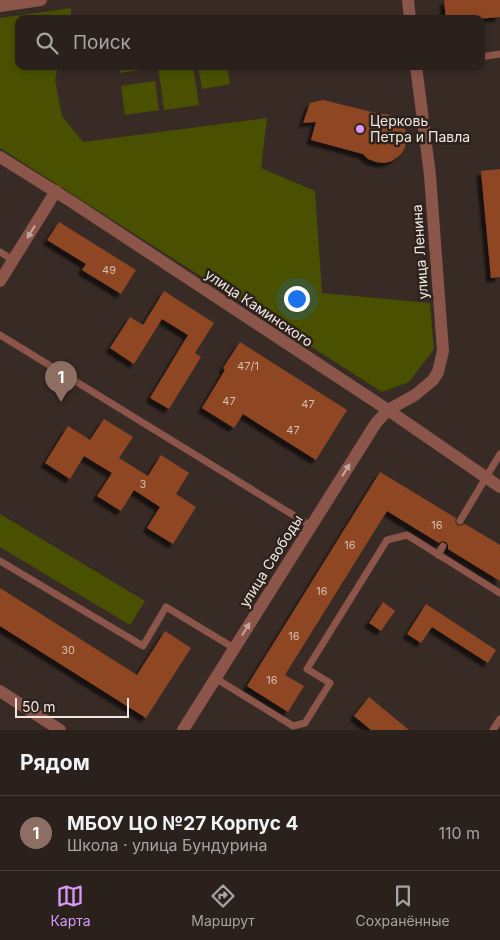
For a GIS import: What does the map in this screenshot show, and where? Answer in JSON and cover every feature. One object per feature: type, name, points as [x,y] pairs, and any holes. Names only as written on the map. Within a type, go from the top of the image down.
[{"type":"street","points":[[0,6],[41,0]]},
{"type":"street","points":[[408,0],[410,15]]},
{"type":"street","name":"улица Ленина","points":[[388,410],[415,395],[433,380],[438,372],[443,351],[430,175],[417,70]]},
{"type":"street","name":"улица Каминского","points":[[0,157],[56,191],[388,410],[500,487]]},
{"type":"street","points":[[0,281],[56,191]]},
{"type":"street","name":"улица Свободы","points":[[183,730],[376,423],[388,410]]},
{"type":"street","points":[[0,691],[60,730]]},
{"type":"lane","points":[[485,56],[500,54]]},
{"type":"lane","points":[[0,252],[13,260]]},
{"type":"lane","points":[[0,334],[311,526]]},
{"type":"lane","points":[[460,520],[500,454]]},
{"type":"lane","points":[[216,678],[293,726],[305,723],[330,683],[307,669],[387,540],[407,535],[500,593]]},
{"type":"lane","points":[[438,554],[443,546]]},
{"type":"lane","points":[[0,561],[143,646],[166,608],[234,648]]},
{"type":"lane","points":[[494,729],[500,719]]},
{"type":"green space","points":[[71,8],[71,15],[21,15]]},
{"type":"green space","points":[[15,16],[15,70],[57,70],[55,80],[62,116],[83,142],[267,118],[261,168],[315,191],[322,293],[430,303],[434,349],[409,382],[382,392],[0,148],[0,18]]},
{"type":"green space","points":[[120,70],[140,70],[120,73]]},
{"type":"green space","points":[[159,70],[194,70],[199,105],[164,110]]},
{"type":"green space","points":[[199,70],[228,70],[230,84],[202,89]]},
{"type":"green space","points":[[155,81],[159,110],[125,115],[121,86]]},
{"type":"green space","points":[[0,514],[145,601],[130,625],[0,547]]},
{"type":"building","points":[[444,0],[500,0],[500,17],[485,18],[485,15],[446,15]]},
{"type":"building","name":"Церковь Петра и Павла","points":[[323,100],[391,115],[398,119],[404,125],[406,133],[407,141],[404,150],[392,161],[384,163],[368,159],[363,154],[311,140],[316,122],[303,123],[310,103]]},
{"type":"building","points":[[500,169],[500,277],[491,278],[481,171]]},
{"type":"building","points":[[59,222],[136,270],[121,294],[82,270],[86,264],[47,240]]},
{"type":"building","points":[[164,291],[214,323],[195,353],[201,357],[169,409],[150,398],[188,335],[162,319],[134,364],[110,348],[130,317],[143,325]]},
{"type":"building","points":[[240,342],[347,410],[316,460],[243,414],[234,428],[202,408],[225,370],[223,368]]},
{"type":"building","points":[[104,419],[133,437],[119,458],[148,476],[161,455],[189,473],[176,494],[196,507],[173,544],[147,528],[160,507],[134,490],[121,511],[97,496],[112,473],[84,456],[70,479],[45,463],[68,426],[90,440]]},
{"type":"building","points":[[380,472],[456,518],[457,525],[465,524],[500,545],[500,581],[448,549],[446,542],[442,541],[439,543],[387,511],[285,675],[304,686],[288,712],[247,686]]},
{"type":"building","points":[[0,588],[137,675],[165,631],[191,648],[146,718],[0,626]]},
{"type":"building","points":[[383,602],[395,611],[381,631],[369,623]]},
{"type":"building","points":[[426,604],[496,650],[488,663],[432,627],[421,643],[407,634]]},
{"type":"building","points":[[369,697],[409,730],[371,730],[354,716]]},
{"type":"place","name":"Церковь Петра и Павла","points":[[360,129]]},
{"type":"place","name":"МБОУ ЦО №27 Корпус 4","points":[[61,402]]}]
